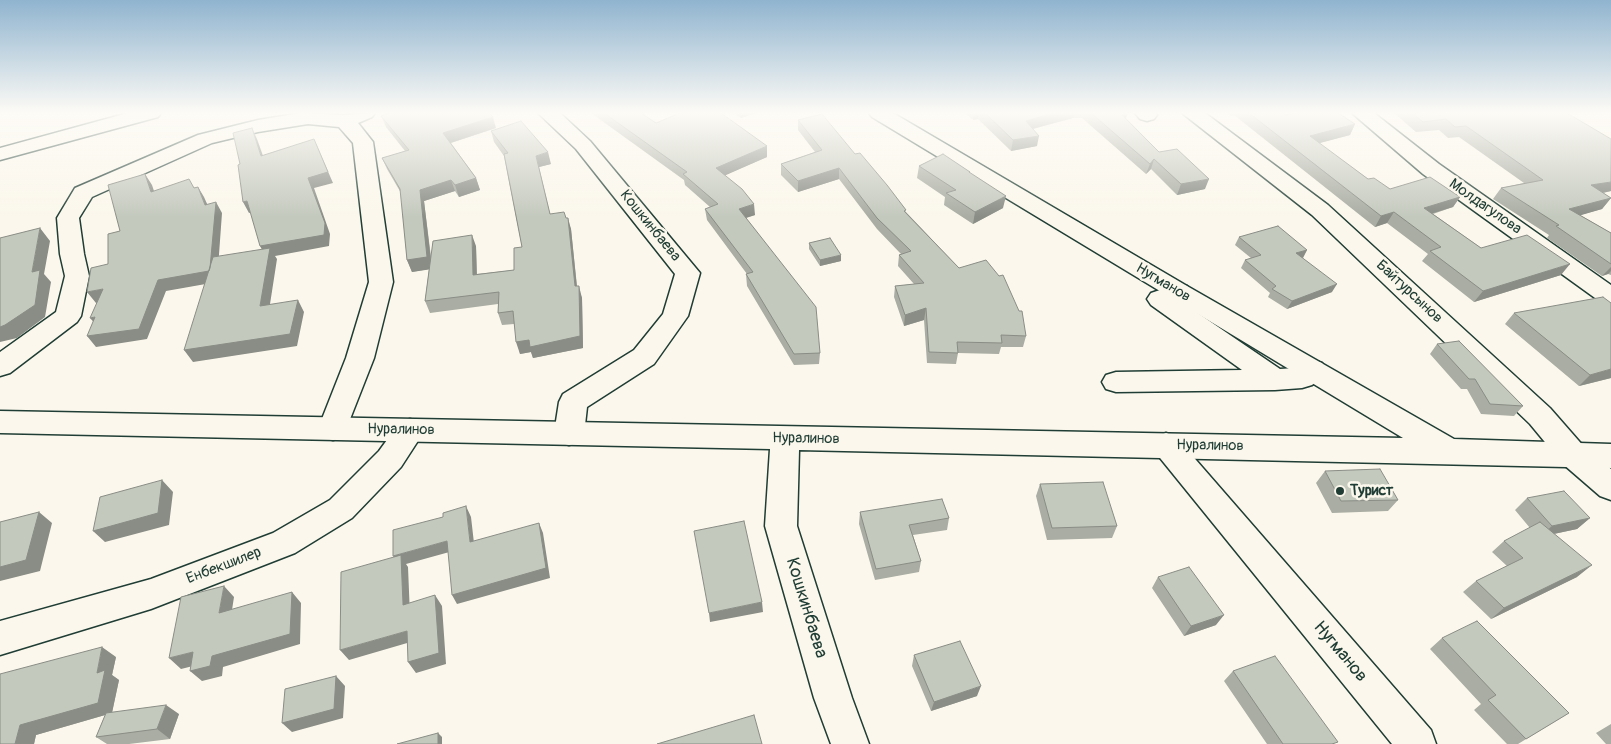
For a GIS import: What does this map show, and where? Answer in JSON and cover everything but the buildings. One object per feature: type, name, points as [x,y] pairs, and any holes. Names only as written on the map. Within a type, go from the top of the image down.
[{"type":"main road","points":[[0,154],[23,148]]},
{"type":"main road","points":[[0,366],[68,316],[77,276],[72,254],[68,218],[84,193],[187,148]]},
{"type":"main road","points":[[333,429],[360,358],[381,282],[364,148]]},
{"type":"main road","name":"Кошкинбаева","points":[[570,434],[573,402],[644,357],[675,316],[688,273],[585,148]]},
{"type":"main road","name":"Нугманов","points":[[937,148],[1448,451]]},
{"type":"main road","name":"Байтурсынов","points":[[1238,148],[1320,210],[1540,416],[1574,456],[1611,487]]},
{"type":"main road","name":"Молдагулова","points":[[1405,148],[1431,169],[1611,297]]},
{"type":"main road","points":[[1178,292],[1160,299],[1275,380]]},
{"type":"main road","points":[[1116,382],[1275,380],[1302,378],[1312,370]]},
{"type":"main road","name":"Нуралинов","points":[[0,422],[1166,445],[1611,456]]},
{"type":"main road","name":"Енбекшилер","points":[[0,638],[151,594],[284,543],[341,509],[390,460],[410,430]]},
{"type":"main road","name":"Кошкинбаева","points":[[785,438],[781,526],[833,698],[850,744]]},
{"type":"main road","name":"Нугманов","points":[[1166,445],[1417,744]]},
{"type":"place","name":"Турист","points":[[1340,491]]}]
